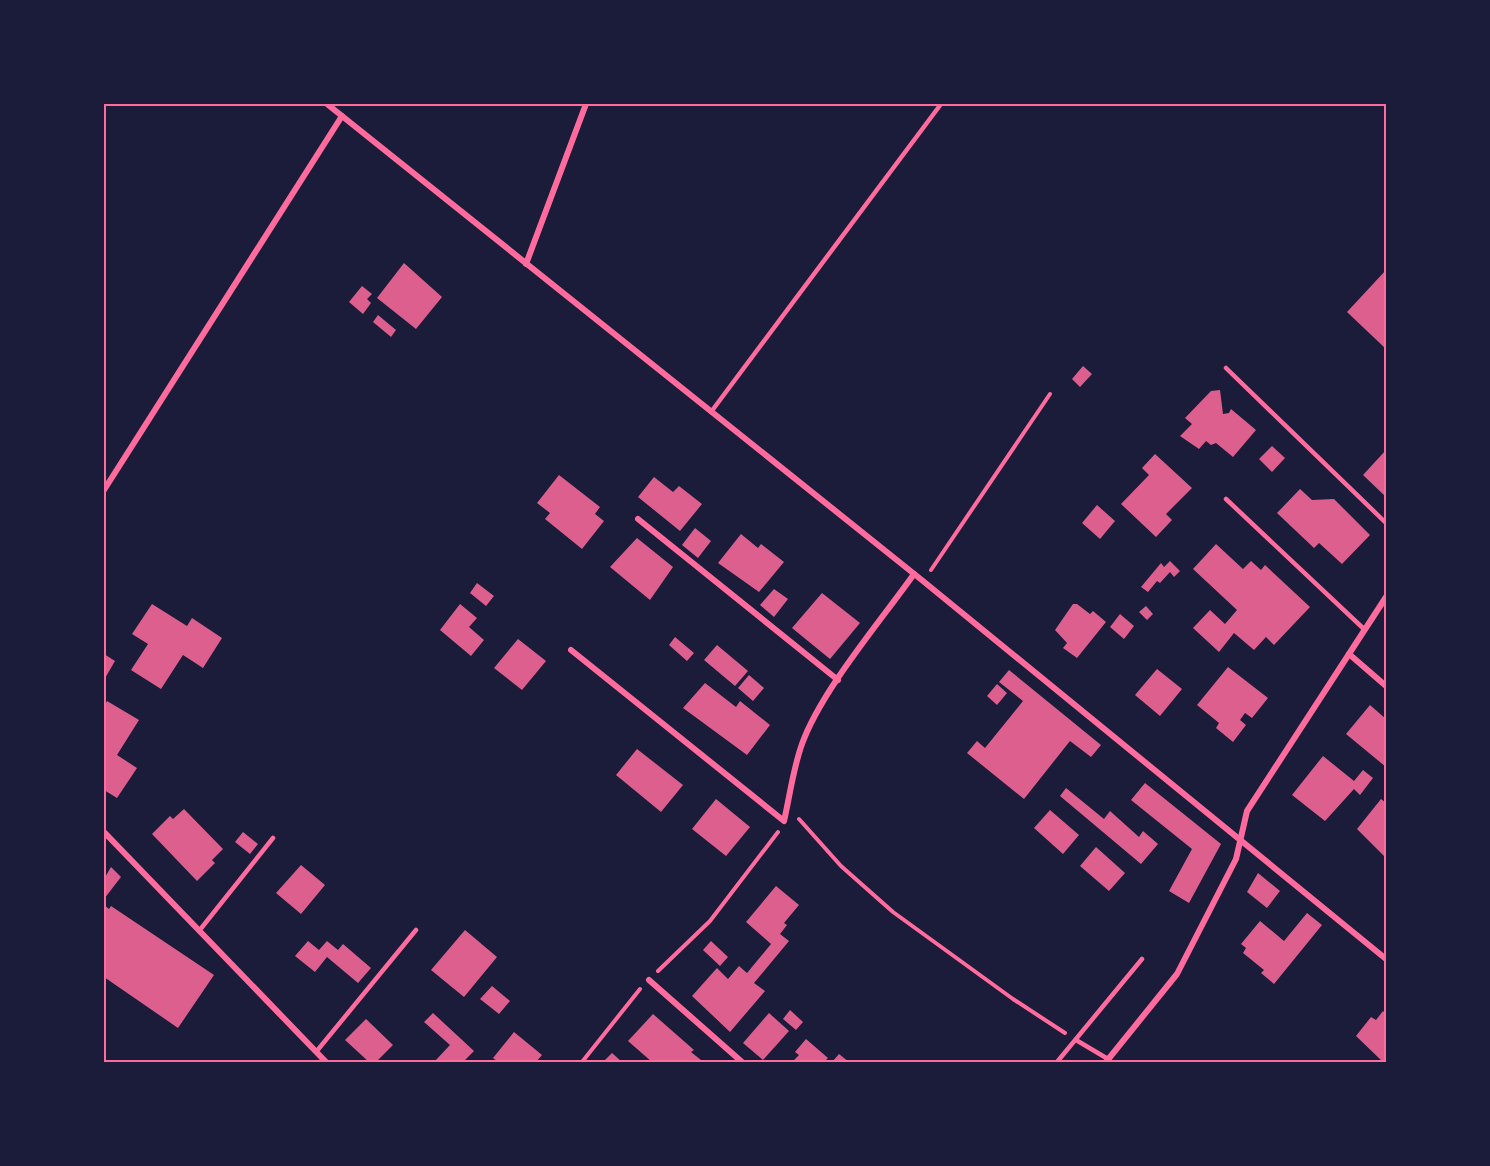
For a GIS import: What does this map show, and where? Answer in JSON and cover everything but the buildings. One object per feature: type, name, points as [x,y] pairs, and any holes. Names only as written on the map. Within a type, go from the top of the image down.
[{"type":"street","points":[[327,104],[923,581],[1386,959]]},
{"type":"street","points":[[526,264],[586,104]]},
{"type":"street","points":[[104,490],[342,116]]},
{"type":"street","points":[[638,519],[838,680]]},
{"type":"street","points":[[571,650],[784,821],[802,745],[838,680],[914,574]]},
{"type":"street","points":[[1108,1061],[1177,974],[1236,859],[1247,811],[1386,597]]},
{"type":"street","points":[[1349,654],[1386,686]]},
{"type":"street","points":[[104,832],[326,1062]]},
{"type":"street","points":[[649,980],[742,1062]]},
{"type":"lane","points":[[711,412],[941,104]]},
{"type":"lane","points":[[1226,368],[1386,523]]},
{"type":"lane","points":[[1226,499],[1365,630]]},
{"type":"lane","points":[[199,931],[273,838]]},
{"type":"lane","points":[[316,1052],[416,930]]},
{"type":"lane","points":[[1057,1062],[1142,959]]},
{"type":"lane","points":[[1076,1040],[1108,1061]]},
{"type":"path","points":[[923,581],[1050,394]]},
{"type":"path","points":[[787,808],[848,872],[893,912],[1013,999],[1076,1040]]},
{"type":"path","points":[[582,1062],[649,980],[726,903],[776,837],[784,821]]}]
